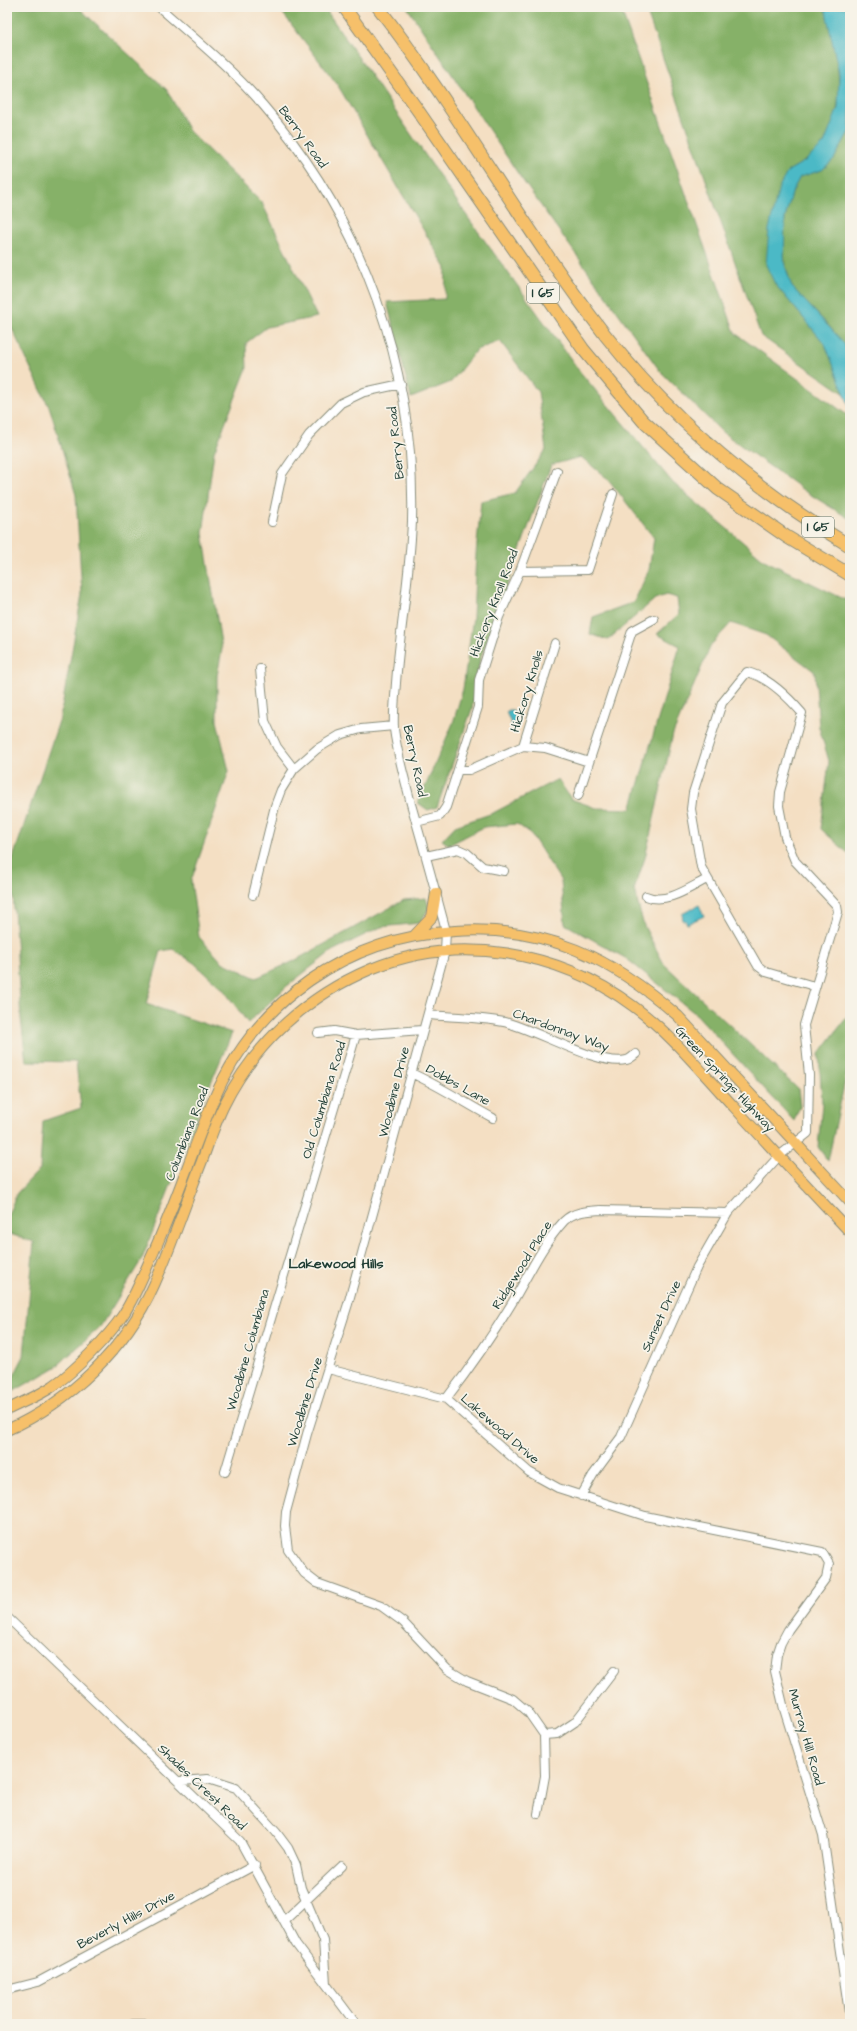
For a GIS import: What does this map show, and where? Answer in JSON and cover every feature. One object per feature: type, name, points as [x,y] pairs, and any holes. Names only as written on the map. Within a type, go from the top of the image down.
[{"type":"highway","name":"I 65","points":[[344,7],[410,99],[588,355],[643,421],[718,489],[787,537],[850,575]]},
{"type":"highway","name":"I 65","points":[[378,7],[423,69],[569,285],[607,337],[656,393],[696,432],[758,484],[787,506],[850,546]]},
{"type":"main road","points":[[415,935],[432,917],[436,893]]},
{"type":"main road","name":"Green Springs Highway","points":[[446,931],[477,929],[522,934],[574,948],[618,969],[649,991],[678,1016],[850,1202]]},
{"type":"main road","name":"Columbiana Road","points":[[7,1410],[53,1386],[99,1345],[123,1316],[165,1227],[212,1104],[228,1070],[246,1043],[272,1013],[294,992],[317,975],[345,959],[378,945],[415,935],[446,931]]},
{"type":"main road","name":"Green Springs Highway","points":[[446,951],[470,950],[520,955],[547,961],[582,975],[633,1006],[684,1052],[850,1232]]},
{"type":"main road","name":"Columbiana Road","points":[[7,1430],[56,1402],[104,1362],[135,1320],[154,1286],[223,1108],[242,1074],[262,1047],[282,1026],[315,999],[339,984],[379,966],[412,956],[446,951]]},
{"type":"main road","points":[[212,1104],[223,1108]]},
{"type":"street","name":"Berry Road","points":[[159,7],[262,103],[290,138],[323,186],[351,236],[366,270],[389,334],[401,384],[410,447],[412,512],[394,726],[400,759],[446,931],[446,951]]},
{"type":"street","points":[[272,522],[282,474],[308,435],[341,403],[375,388],[401,384]]},
{"type":"street","name":"Hickory Knoll Road","points":[[458,770],[478,707],[479,680],[499,617],[520,571],[557,471]]},
{"type":"street","points":[[520,571],[588,570],[613,494]]},
{"type":"street","points":[[578,796],[632,631],[654,619]]},
{"type":"street","name":"Hickory Knolls","points":[[523,746],[555,643]]},
{"type":"street","points":[[260,669],[265,721],[277,747],[294,769]]},
{"type":"street","points":[[747,672],[757,674],[792,702],[802,714],[780,792],[779,806],[785,837],[795,861],[837,906],[838,912],[814,986],[766,972],[758,966],[707,879],[702,867],[691,809],[693,794],[722,703],[747,672]]},
{"type":"street","points":[[253,896],[275,806],[281,790],[294,769],[317,748],[340,735],[361,728],[394,726]]},
{"type":"street","name":"Hickory Knolls","points":[[458,770],[469,770],[523,746],[545,748],[589,762]]},
{"type":"street","points":[[416,822],[435,818],[444,812],[458,770]]},
{"type":"street","points":[[426,856],[458,849],[467,853],[483,867],[504,871]]},
{"type":"street","points":[[646,896],[652,899],[665,899],[707,879]]},
{"type":"street","name":"Woodbine Drive","points":[[446,951],[428,1015],[422,1030],[394,1142],[328,1369],[307,1434],[286,1512],[285,1526],[288,1550],[304,1573],[317,1583],[381,1606],[403,1622],[447,1668],[467,1681],[513,1699],[528,1712],[544,1735]]},
{"type":"street","name":"Sunset Drive","points":[[581,1496],[593,1475],[621,1437],[691,1280],[728,1213],[779,1156],[808,1133],[810,1075],[804,1025],[814,986]]},
{"type":"street","name":"Chardonnay Way","points":[[428,1015],[503,1022],[524,1028],[588,1054],[614,1061],[627,1060],[636,1054]]},
{"type":"street","name":"Old Columbiana Road","points":[[295,1236],[356,1035],[422,1030]]},
{"type":"street","points":[[318,1033],[334,1031],[356,1035]]},
{"type":"street","name":"Dobbs Lane","points":[[411,1073],[438,1085],[462,1102],[493,1118]]},
{"type":"street","name":"Ridgewood Place","points":[[446,1399],[477,1357],[512,1303],[539,1256],[565,1220],[580,1212],[601,1210],[728,1213]]},
{"type":"street","name":"Woodbine Columbiana","points":[[225,1472],[295,1236]]},
{"type":"street","name":"Lakewood Drive","points":[[328,1369],[446,1399],[530,1472],[558,1488],[645,1516],[746,1537]]},
{"type":"street","name":"Murray Hill Road","points":[[746,1537],[822,1552],[829,1564],[826,1578],[788,1630],[777,1655],[775,1671],[784,1709],[823,1835],[850,2020]]},
{"type":"street","name":"Shades Crest Road","points":[[7,1617],[240,1841],[255,1865],[296,1944],[356,2024]]},
{"type":"street","points":[[538,1814],[544,1776],[544,1735],[557,1734],[575,1722],[614,1671]]},
{"type":"street","points":[[180,1782],[208,1779],[236,1788],[276,1832],[288,1848],[296,1865],[301,1888],[323,1940],[326,1984]]},
{"type":"street","name":"Beverly Hills Drive","points":[[7,1990],[38,1982],[255,1865]]},
{"type":"street","points":[[284,1921],[342,1866]]},
{"type":"street","points":[[133,2024],[147,2024]]},
{"type":"green space","points":[[7,7],[78,7],[167,90],[189,131],[262,203],[317,317],[267,327],[246,343],[247,368],[214,452],[203,533],[222,649],[217,676],[217,721],[229,771],[191,881],[199,937],[222,962],[256,978],[292,962],[404,900],[426,898],[429,908],[420,923],[381,927],[332,951],[287,986],[248,1023],[223,989],[194,963],[173,949],[161,951],[146,1004],[232,1033],[207,1092],[142,1259],[100,1327],[56,1367],[7,1395],[7,1389],[24,1356],[34,1242],[7,1233],[7,1217],[17,1193],[40,1169],[43,1121],[81,1108],[76,1062],[26,1061],[21,1018],[11,864],[60,718],[82,594],[76,495],[50,409],[7,318]]},
{"type":"green space","points":[[278,7],[324,7],[469,219],[581,373],[673,483],[764,560],[850,602],[850,855],[821,829],[829,761],[819,727],[815,672],[766,635],[731,623],[711,645],[673,734],[645,858],[634,890],[644,926],[664,964],[798,1089],[800,1106],[794,1121],[697,1015],[627,959],[565,924],[561,881],[531,834],[517,824],[484,827],[449,845],[442,840],[455,826],[493,813],[558,779],[571,799],[596,808],[631,809],[680,646],[657,634],[679,614],[677,598],[666,595],[655,599],[608,640],[590,634],[593,617],[634,602],[649,570],[654,538],[608,479],[581,457],[551,465],[480,659],[472,709],[437,807],[428,810],[418,803],[453,723],[463,689],[473,617],[476,554],[481,501],[515,493],[546,450],[538,392],[500,341],[476,350],[451,382],[411,398],[387,302],[445,299],[446,268],[337,84]]},
{"type":"green space","points":[[407,7],[620,7],[735,333],[850,417],[850,519],[806,492],[722,432],[660,371],[521,178]]},
{"type":"green space","points":[[645,7],[825,7],[833,42],[838,76],[839,93],[837,110],[832,127],[821,147],[808,159],[788,171],[775,284],[825,344],[845,394],[761,336]]},
{"type":"green space","points":[[850,130],[850,359],[845,348],[832,330],[791,285],[783,250],[783,237],[784,224],[790,199],[800,177],[822,170],[834,159]]},
{"type":"green space","points":[[850,1013],[850,1057],[828,1161],[818,1147],[822,1103],[819,1054]]},
{"type":"water","points":[[825,7],[850,7],[850,130],[834,159],[822,170],[800,177],[793,190],[785,218],[784,262],[792,287],[844,343],[850,359],[850,408],[825,344],[775,284],[766,265],[769,229],[779,187],[788,171],[805,161],[824,144],[838,108],[839,74]]},
{"type":"water","points":[[513,710],[519,722],[512,726],[506,712]]},
{"type":"water","points":[[699,905],[704,916],[687,924],[685,920],[683,921],[682,914]]},
{"type":"district","name":"Lakewood Hills","points":[[336,1264]]}]
